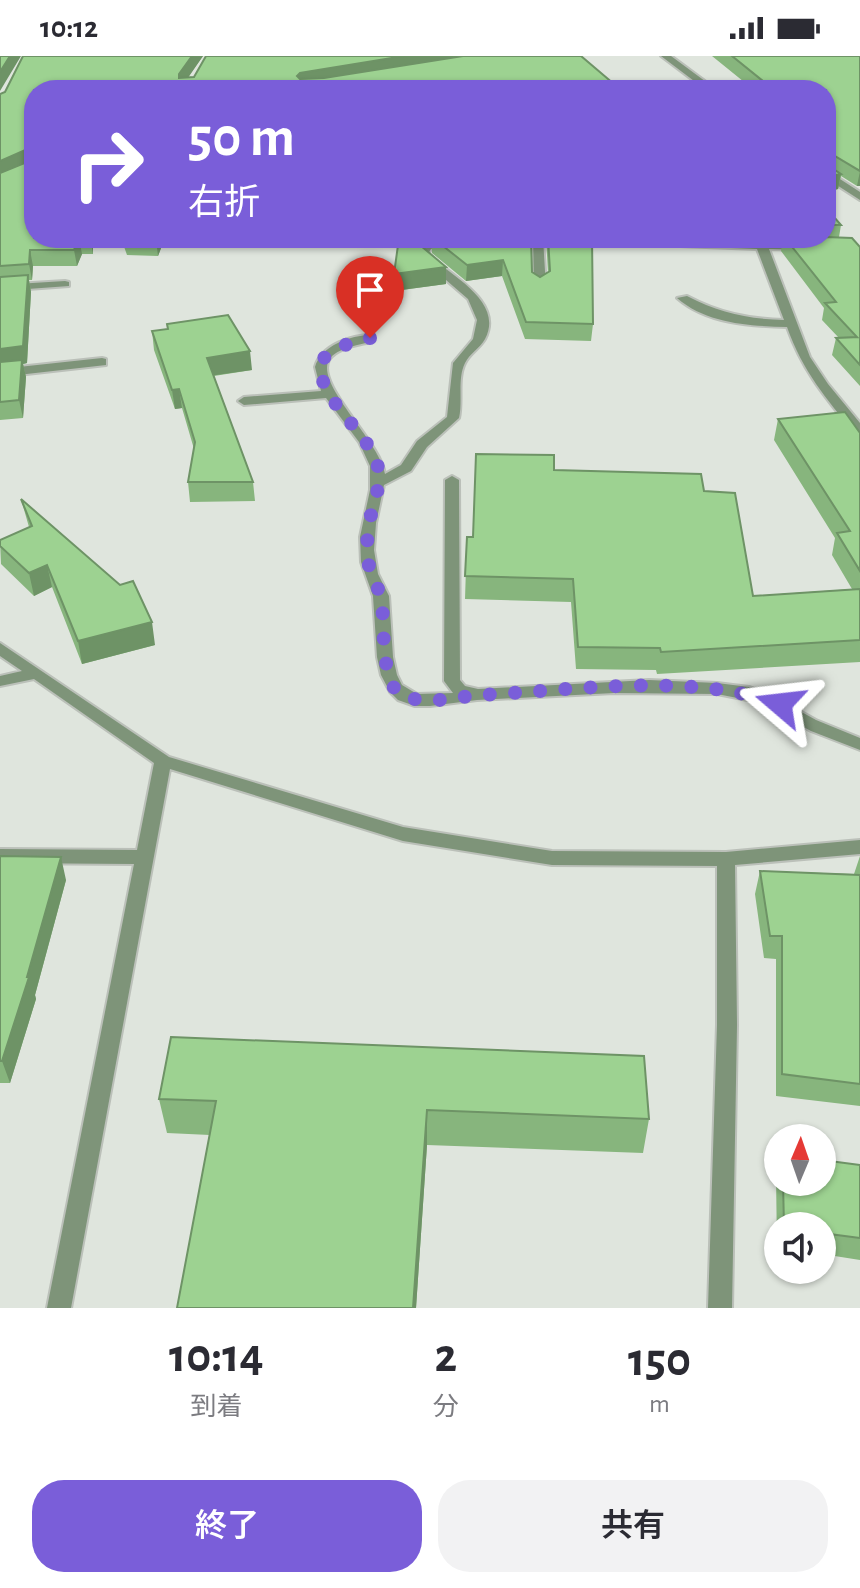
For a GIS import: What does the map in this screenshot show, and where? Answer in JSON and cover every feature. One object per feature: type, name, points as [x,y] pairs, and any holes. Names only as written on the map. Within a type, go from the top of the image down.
[{"type":"street","points":[[665,56],[698,80]]},
{"type":"street","points":[[836,180],[860,197]]},
{"type":"street","points":[[379,482],[406,468],[422,444],[453,418],[461,356],[478,342],[482,329],[482,318],[473,296],[422,254],[429,248]]},
{"type":"street","points":[[538,248],[540,288]]},
{"type":"street","points":[[763,248],[804,357],[860,431]]},
{"type":"street","points":[[0,288],[65,284]]},
{"type":"street","points":[[683,298],[709,314],[729,321],[790,324]]},
{"type":"street","points":[[370,338],[337,348],[326,355],[321,363],[321,373],[330,394],[368,441],[379,470],[379,482],[370,507],[367,560],[381,595],[384,648],[392,685],[397,693],[412,701],[609,687],[749,693],[780,704],[800,719],[860,744]]},
{"type":"street","points":[[0,373],[102,362]]},
{"type":"street","points":[[244,401],[330,394]]},
{"type":"street","points":[[452,480],[452,681],[459,690],[478,695]]},
{"type":"street","points":[[0,648],[163,761],[403,834],[552,858],[726,859],[860,847]]},
{"type":"street","points":[[0,681],[37,673]]},
{"type":"street","points":[[59,1308],[163,761]]},
{"type":"street","points":[[0,856],[145,857]]},
{"type":"street","points":[[720,1308],[727,1025],[726,859]]},
{"type":"building","points":[[0,56],[10,56],[0,72]]},
{"type":"building","points":[[23,56],[192,56],[179,78],[194,77],[206,56],[404,56],[300,73],[297,76],[300,79],[463,56],[581,56],[609,80],[24,80],[24,151],[0,161],[0,94],[5,92]]},
{"type":"building","points":[[732,56],[860,56],[860,171],[836,157],[836,80],[762,80]]},
{"type":"building","points":[[24,163],[24,248],[74,250],[30,250],[29,264],[0,266],[0,173]]},
{"type":"building","points":[[836,237],[852,238],[860,247],[860,365],[836,338],[857,337],[825,303],[836,302],[793,248],[836,248]]},
{"type":"building","points":[[398,248],[423,248],[446,267],[394,274]]},
{"type":"building","points":[[446,248],[531,248],[532,272],[540,277],[550,271],[549,248],[592,248],[593,324],[526,322],[503,260],[467,265]]},
{"type":"building","points":[[28,275],[23,346],[0,349],[0,277]]},
{"type":"building","points":[[228,315],[250,351],[207,358],[253,482],[188,482],[195,442],[179,389],[172,390],[152,331],[168,329],[167,324]]},
{"type":"building","points":[[22,360],[19,400],[0,402],[0,362]]},
{"type":"building","points":[[845,412],[860,433],[860,571],[837,533],[850,531],[778,419]]},
{"type":"building","points":[[476,454],[554,455],[554,470],[701,474],[704,491],[735,493],[753,596],[860,589],[860,640],[661,652],[660,648],[578,647],[573,579],[465,576],[467,537],[473,537]]},
{"type":"building","points":[[21,499],[120,585],[133,581],[152,622],[78,641],[47,565],[29,573],[0,546],[0,540],[32,526]]},
{"type":"building","points":[[0,856],[61,857],[29,977],[2,1061],[0,1061]]},
{"type":"building","points":[[760,871],[860,875],[860,1084],[782,1074],[782,936],[770,936]]},
{"type":"building","points":[[171,1037],[644,1056],[649,1119],[427,1110],[413,1308],[177,1308],[216,1101],[159,1099]]},
{"type":"building","points":[[836,1162],[860,1165],[860,1238],[836,1235],[836,1212],[784,1212],[783,1196],[836,1196]]},
{"type":"route","points":[[370,338],[337,348],[326,355],[321,363],[321,373],[330,394],[368,441],[379,470],[379,482],[370,507],[367,560],[372,579],[381,595],[387,668],[397,693],[412,701],[441,701],[478,695],[523,695],[609,687],[694,689],[749,693],[780,704]]}]
